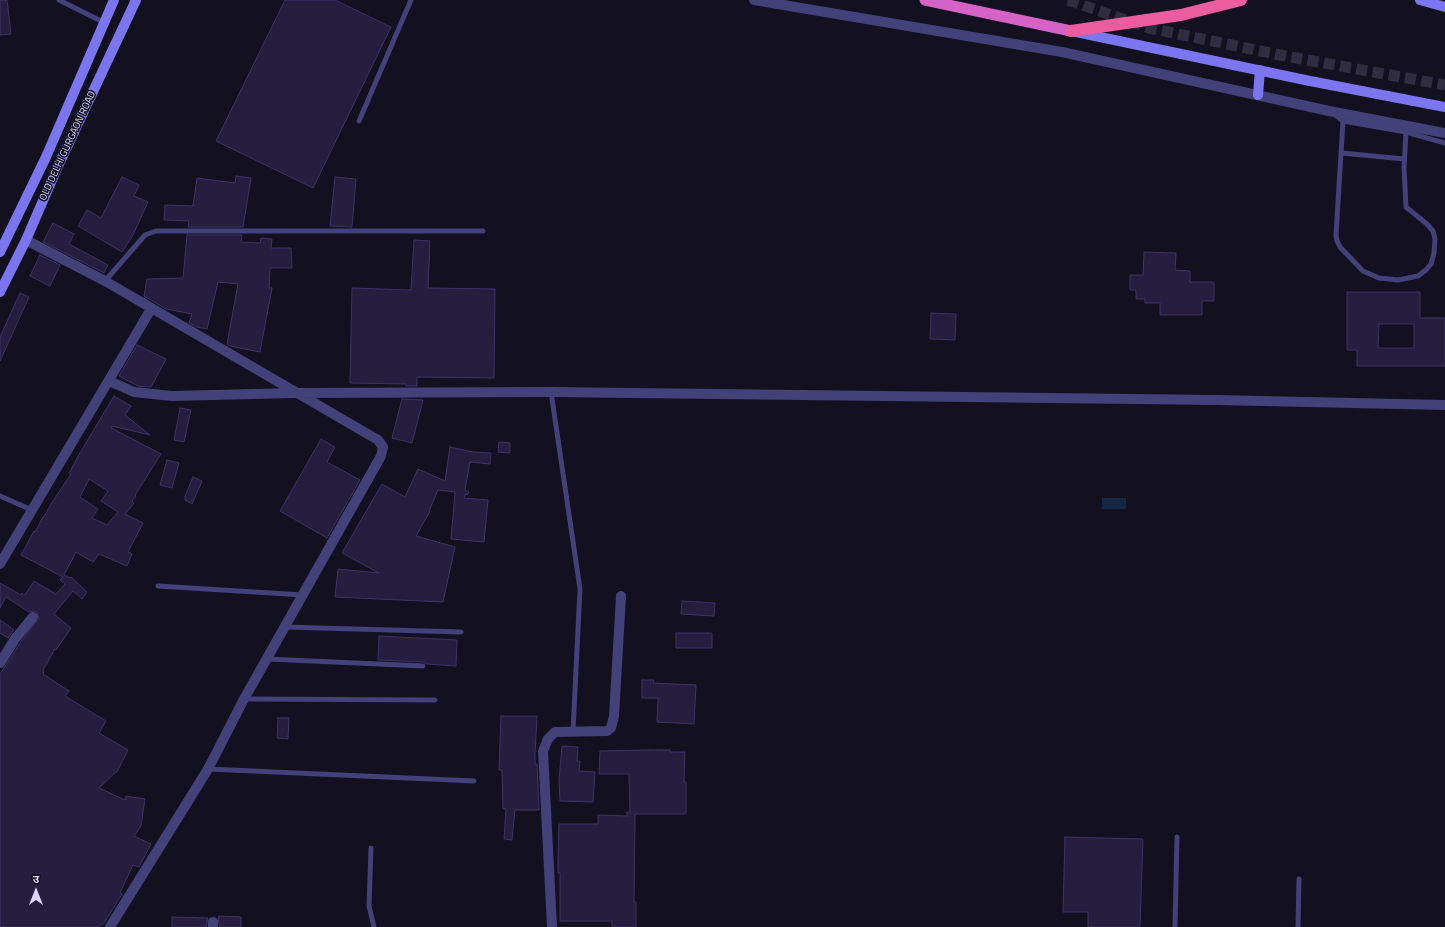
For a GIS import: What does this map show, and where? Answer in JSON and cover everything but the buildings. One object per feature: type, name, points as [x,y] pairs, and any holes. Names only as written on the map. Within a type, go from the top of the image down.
[{"type":"highway","points":[[925,0],[1071,31],[1181,15],[1241,0]]},
{"type":"main road","name":"OLD DELHI GURGAON ROAD","points":[[0,252],[46,157],[114,0]]},
{"type":"main road","name":"OLD DELHI GURGAON ROAD","points":[[0,292],[26,240],[58,166],[136,0]]},
{"type":"main road","points":[[1420,0],[1445,6]]},
{"type":"main road","points":[[1071,31],[1445,107]]},
{"type":"main road","points":[[1258,95],[1260,70]]},
{"type":"street","points":[[754,0],[1062,52],[1329,111],[1445,133]]},
{"type":"street","points":[[26,240],[104,281],[378,440],[383,447],[381,456],[244,699],[208,769],[110,927]]},
{"type":"street","points":[[0,564],[151,309]]},
{"type":"street","points":[[109,381],[134,392],[172,396],[295,393],[551,392],[1216,400],[1445,405]]},
{"type":"street","points":[[552,927],[543,750],[548,739],[553,734],[558,732],[607,730],[612,726],[614,716],[621,596]]},
{"type":"street","points":[[0,663],[15,639],[33,617]]},
{"type":"lane","points":[[59,0],[105,23]]},
{"type":"lane","points":[[359,121],[411,0]]},
{"type":"lane","points":[[1329,111],[1343,121],[1406,132],[1445,143]]},
{"type":"lane","points":[[1343,121],[1336,235],[1340,247],[1363,271],[1379,278],[1398,280],[1411,279],[1418,276],[1431,264],[1434,252],[1434,231],[1406,207],[1404,192],[1406,132]]},
{"type":"lane","points":[[1342,153],[1404,159]]},
{"type":"lane","points":[[104,281],[146,235],[156,231],[483,231]]},
{"type":"lane","points":[[551,392],[580,589],[573,731]]},
{"type":"lane","points":[[0,496],[32,510]]},
{"type":"lane","points":[[158,586],[303,595]]},
{"type":"lane","points":[[284,627],[461,632]]},
{"type":"lane","points":[[267,658],[423,666]]},
{"type":"lane","points":[[244,699],[435,700]]},
{"type":"lane","points":[[208,769],[474,781]]},
{"type":"lane","points":[[1175,927],[1177,837]]},
{"type":"lane","points":[[371,848],[369,906],[374,927]]},
{"type":"lane","points":[[1298,927],[1299,879]]},
{"type":"water","points":[[1102,498],[1126,498],[1126,509],[1102,509]]},
{"type":"tunnel","points":[[1068,0],[1149,28],[1280,55],[1445,85]]}]
